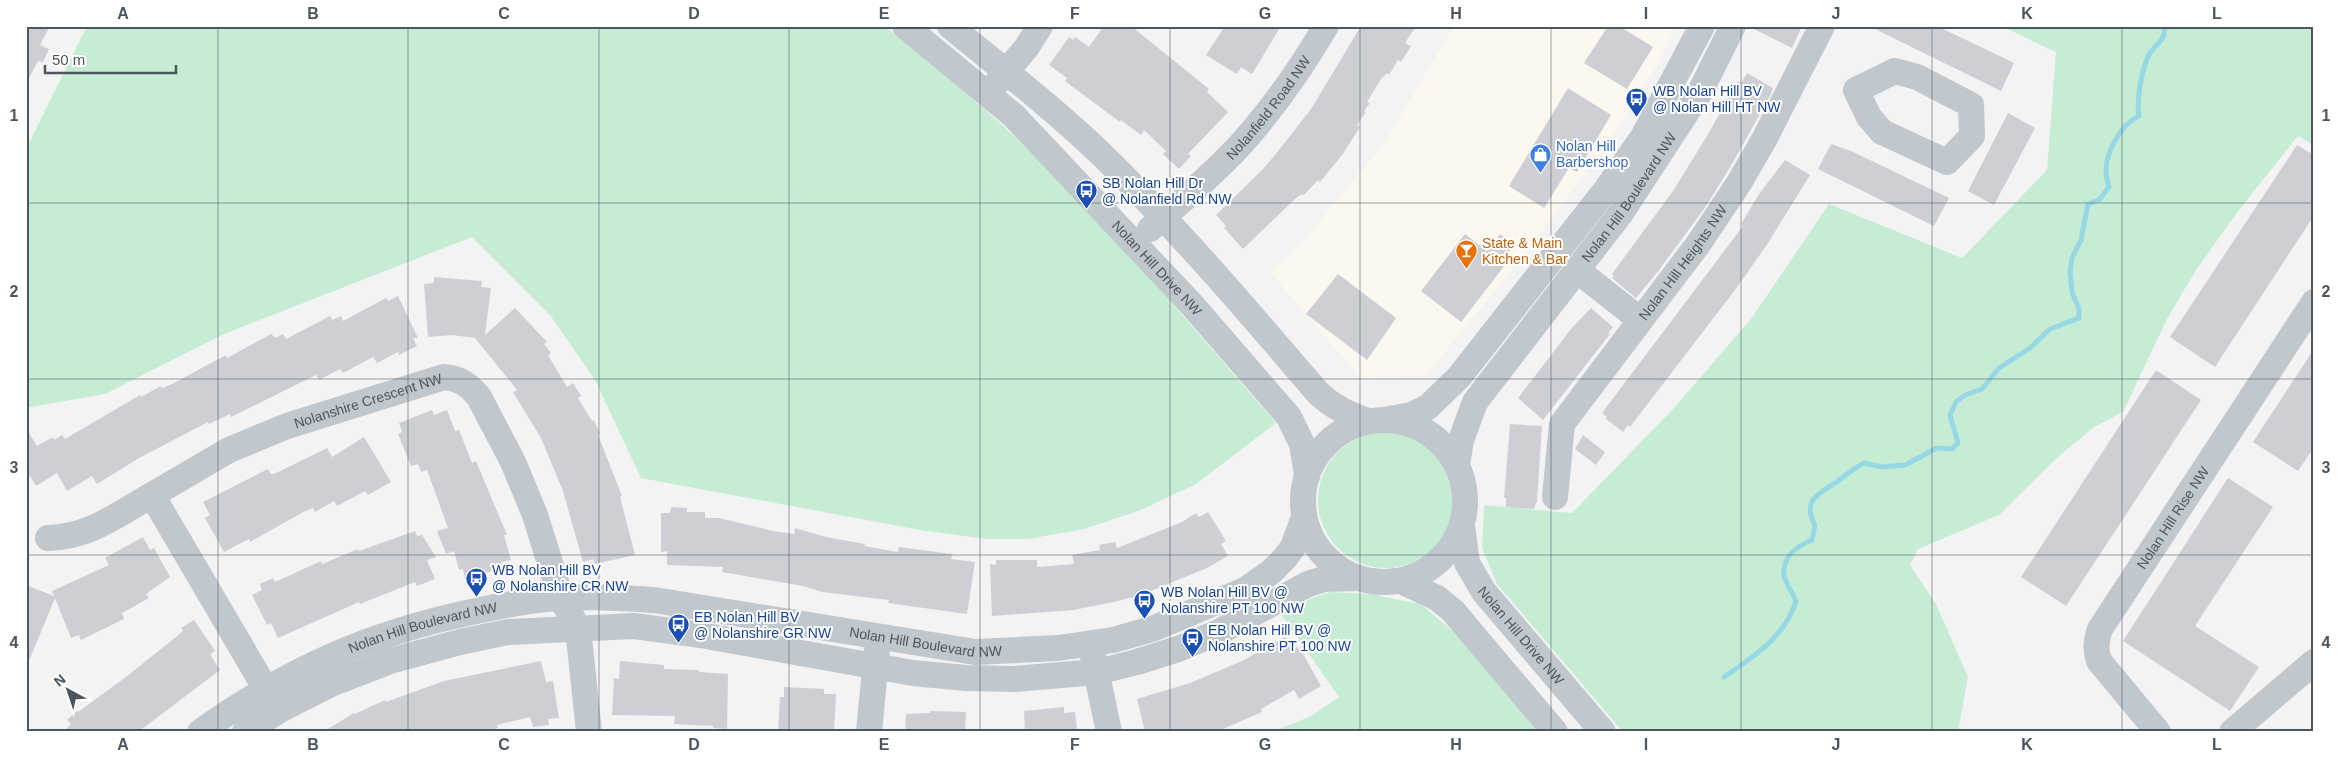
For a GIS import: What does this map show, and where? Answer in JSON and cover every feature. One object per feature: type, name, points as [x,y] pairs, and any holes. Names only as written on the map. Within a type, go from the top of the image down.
[{"type":"street","name":"Nolan Hill Drive NW","points":[[905,26],[1014,116],[1193,306],[1289,417],[1302,444],[1307,475]]},
{"type":"street","points":[[950,26],[1099,152],[1236,297],[1318,393],[1331,405],[1345,413],[1378,420],[1410,423],[1429,432],[1445,446],[1457,464],[1464,484],[1466,505],[1462,526],[1452,545],[1438,562],[1421,574],[1400,581],[1379,582],[1358,578],[1339,569],[1323,555],[1311,538],[1304,517],[1302,496],[1307,475],[1316,456],[1330,440],[1348,428],[1378,420]]},
{"type":"street","points":[[988,94],[1040,26]]},
{"type":"street","name":"Nolanfield Road NW","points":[[1135,243],[1251,132],[1311,53],[1326,26]]},
{"type":"street","name":"Nolan Hill Boulevard NW","points":[[1378,420],[1412,415],[1428,407],[1459,377],[1605,191],[1637,145],[1662,106],[1702,26]]},
{"type":"street","name":"Nolan Hill Boulevard NW","points":[[1457,464],[1461,440],[1475,402],[1621,213],[1700,92],[1733,26]]},
{"type":"street","name":"Nolan Hill Heights NW","points":[[1554,497],[1562,424],[1639,319],[1699,242],[1740,183],[1822,26]]},
{"type":"street","points":[[1577,270],[1639,319]]},
{"type":"street","name":"Nolan Hill Rise NW","points":[[2158,732],[2100,661],[2096,650],[2098,634],[2314,302]]},
{"type":"street","name":"Nolanshire Crescent NW","points":[[48,538],[69,538],[90,531],[229,450],[287,426],[444,378],[459,379],[479,397],[514,462],[535,515],[570,613],[589,732]]},
{"type":"street","points":[[152,495],[272,700]]},
{"type":"street","name":"Nolan Hill Boulevard NW","points":[[200,732],[272,700],[333,683],[390,662],[508,632],[570,613],[607,597],[654,600],[878,638],[975,652],[1058,648],[1090,644],[1152,629],[1245,590],[1271,572],[1285,558],[1293,547],[1304,517]]},
{"type":"street","name":"Nolan Hill Drive NW","points":[[1462,526],[1467,563],[1478,583],[1603,732]]},
{"type":"street","name":"Nolan Hill Boulevard NW","points":[[244,732],[272,700],[317,661],[388,633],[481,610],[570,613],[634,626],[701,634],[875,666],[966,678],[1014,680],[1097,672],[1178,649],[1218,632],[1308,584],[1324,579],[1358,578]]},
{"type":"street","points":[[1400,581],[1437,598],[1453,611],[1555,732]]},
{"type":"street","points":[[870,732],[878,638]]},
{"type":"street","points":[[1090,644],[1109,732]]},
{"type":"street","points":[[2232,732],[2314,662]]},
{"type":"shaded area","points":[[1454,26],[1676,26],[1657,65],[1609,141],[1521,259],[1425,376],[1361,378],[1270,272],[1303,242],[1384,144]]},
{"type":"green space","points":[[87,26],[885,26],[985,110],[1073,194],[1161,291],[1276,423],[1196,484],[1141,510],[1084,529],[1028,539],[986,539],[920,530],[641,478],[595,380],[550,315],[472,237],[224,334],[105,394],[26,408],[26,149]]},
{"type":"green space","points":[[2001,26],[2314,26],[2314,145],[2298,136],[2239,210],[2196,270],[2167,319],[2123,412],[2094,427],[2058,457],[1999,515],[1918,549],[1910,565],[1936,604],[1968,677],[1958,732],[1623,732],[1497,584],[1482,548],[1484,505],[1572,513],[1673,409],[1751,319],[1829,204],[1962,258],[2047,170],[2056,52]]},
{"type":"green space","points":[[1386,432],[1412,437],[1424,443],[1434,452],[1443,462],[1449,474],[1454,500],[1449,526],[1443,538],[1434,548],[1424,557],[1412,563],[1386,568],[1360,563],[1348,557],[1338,548],[1329,538],[1323,526],[1318,500],[1323,474],[1329,462],[1338,452],[1348,443],[1360,437]]},
{"type":"green space","points":[[1331,592],[1370,594],[1421,604],[1457,635],[1538,732],[1273,732],[1311,716],[1339,697],[1281,614],[1312,598]]},
{"type":"building","points":[[26,26],[50,26],[40,45],[49,49],[43,62],[38,61],[26,84]]},
{"type":"building","points":[[1104,26],[1131,26],[1209,89],[1207,92],[1228,112],[1188,154],[1191,156],[1179,169],[1163,154],[1166,151],[1144,130],[1141,135],[1121,120],[1120,122],[1065,81],[1067,78],[1049,65],[1069,37],[1073,40],[1075,37],[1089,47]]},
{"type":"building","points":[[1225,26],[1281,26],[1252,74],[1241,67],[1237,74],[1206,55]]},
{"type":"building","points":[[1361,26],[1416,26],[1405,43],[1411,46],[1401,62],[1398,60],[1389,75],[1387,73],[1381,79],[1367,102],[1370,103],[1357,125],[1360,127],[1342,155],[1320,182],[1318,180],[1304,195],[1302,194],[1296,198],[1243,249],[1224,228],[1226,226],[1216,215],[1264,168],[1311,109]]},
{"type":"building","points":[[1608,26],[1619,26],[1653,47],[1627,89],[1584,63]]},
{"type":"building","points":[[1748,26],[1802,26],[1792,48]]},
{"type":"building","points":[[1869,26],[1937,26],[2014,63],[2001,91]]},
{"type":"building","points":[[1747,73],[1773,88],[1770,96],[1706,206],[1636,298],[1612,278],[1614,276],[1612,274],[1673,191],[1738,81],[1741,83]]},
{"type":"building","points":[[1568,88],[1611,115],[1577,172],[1569,168],[1544,208],[1509,186]]},
{"type":"building","points":[[2008,113],[2035,128],[1994,205],[1968,191]]},
{"type":"building","points":[[1831,144],[1851,151],[1949,198],[1934,226],[1818,169]]},
{"type":"building","points":[[2297,145],[2314,155],[2314,219],[2311,220],[2215,367],[2170,337]]},
{"type":"building","points":[[1785,160],[1810,175],[1768,243],[1738,286],[1630,427],[1628,425],[1623,432],[1606,419],[1607,417],[1602,413],[1743,226],[1741,224],[1759,194]]},
{"type":"building","points":[[1465,234],[1487,251],[1500,234],[1514,245],[1502,261],[1505,264],[1502,269],[1461,322],[1421,291]]},
{"type":"building","points":[[1338,274],[1396,318],[1367,360],[1306,314]]},
{"type":"building","points":[[434,277],[482,281],[481,287],[491,288],[485,335],[515,308],[547,342],[544,344],[551,353],[548,355],[567,387],[573,383],[581,396],[578,398],[592,421],[594,420],[600,434],[598,435],[622,496],[620,497],[635,555],[595,564],[593,559],[583,562],[563,491],[541,438],[513,392],[517,390],[475,338],[452,335],[428,337],[424,284],[434,283]]},
{"type":"building","points":[[398,296],[418,338],[413,338],[417,346],[399,355],[398,352],[377,363],[373,357],[343,373],[340,369],[319,380],[316,375],[231,417],[230,414],[209,424],[208,422],[139,458],[97,484],[92,476],[67,491],[57,473],[36,486],[26,470],[26,428],[37,446],[53,437],[54,440],[62,435],[65,439],[140,395],[141,397],[161,386],[162,388],[172,384],[226,355],[227,358],[271,334],[276,338],[283,334],[286,339],[330,316],[332,320],[341,316],[343,321],[386,298],[388,301]]},
{"type":"building","points":[[1591,308],[1613,327],[1608,333],[1610,334],[1543,420],[1518,398],[1571,329]]},
{"type":"building","points":[[2314,349],[2314,447],[2298,471],[2253,442]]},
{"type":"building","points":[[2156,370],[2201,400],[2066,606],[2021,577]]},
{"type":"building","points":[[432,410],[434,415],[447,410],[455,431],[459,430],[472,463],[476,461],[507,535],[504,535],[511,560],[502,562],[503,568],[465,579],[463,569],[459,570],[454,551],[446,554],[437,531],[448,528],[427,470],[421,472],[418,464],[411,466],[398,434],[402,432],[399,423]]},
{"type":"building","points":[[1510,424],[1542,426],[1537,501],[1534,509],[1506,507],[1506,498],[1504,498]]},
{"type":"building","points":[[1583,435],[1605,452],[1596,465],[1575,449]]},
{"type":"building","points":[[364,437],[391,482],[368,495],[365,491],[337,506],[334,501],[315,512],[313,508],[305,511],[250,542],[249,539],[224,552],[205,518],[210,515],[203,502],[268,469],[271,474],[274,474],[327,448],[332,457]]},
{"type":"building","points":[[2228,478],[2273,507],[2195,626],[2259,667],[2230,711],[2123,641]]},
{"type":"building","points":[[671,507],[687,508],[687,512],[705,512],[705,518],[719,518],[773,531],[794,534],[795,528],[826,537],[865,544],[864,546],[898,552],[899,547],[952,554],[951,559],[975,562],[967,614],[888,603],[889,600],[822,592],[803,586],[722,572],[723,567],[667,565],[667,551],[661,552],[661,513],[670,513]]},
{"type":"building","points":[[1208,512],[1226,541],[1221,544],[1228,556],[1207,568],[1141,595],[1114,602],[1073,610],[992,616],[990,564],[996,565],[996,560],[1037,560],[1037,567],[1074,564],[1072,555],[1100,550],[1099,545],[1115,542],[1117,548],[1182,522],[1196,513],[1199,517]]},
{"type":"building","points":[[415,531],[417,536],[422,535],[436,557],[427,560],[435,579],[417,586],[415,582],[360,604],[359,602],[278,638],[271,623],[267,625],[252,595],[262,590],[260,584],[273,578],[275,582],[321,561],[322,564],[358,549],[359,551]]},
{"type":"building","points":[[143,537],[150,550],[154,548],[170,577],[146,594],[149,598],[122,613],[124,619],[81,640],[79,635],[71,638],[55,598],[26,668],[26,585],[54,596],[52,591],[109,565],[105,558]]},
{"type":"building","points":[[194,620],[215,651],[210,654],[220,670],[138,732],[63,732],[71,724],[67,720],[77,711],[126,677],[183,631],[181,628]]},
{"type":"building","points":[[1285,637],[1293,649],[1297,647],[1302,652],[1321,686],[1299,699],[1294,690],[1261,709],[1262,712],[1216,732],[1145,732],[1137,699],[1190,683],[1242,661]]},
{"type":"building","points":[[541,661],[546,682],[553,681],[559,718],[548,719],[549,725],[533,727],[530,717],[497,725],[498,728],[482,732],[323,732],[354,713],[385,700],[386,702],[444,681]]},
{"type":"building","points":[[620,661],[664,665],[664,669],[699,670],[699,672],[728,674],[727,729],[713,728],[713,726],[674,724],[675,716],[612,715],[614,678],[619,679]]},
{"type":"building","points":[[784,687],[824,689],[824,694],[836,694],[834,732],[778,732],[780,697],[784,697]]},
{"type":"building","points":[[1064,707],[1064,713],[1075,712],[1077,730],[1025,732],[1024,711]]},
{"type":"building","points":[[930,711],[966,712],[965,732],[905,732],[906,714],[930,713]]},
{"type":"waterway","points":[[1724,677],[1767,645],[1776,636],[1791,614],[1796,601],[1784,575],[1785,563],[1796,549],[1812,540],[1815,525],[1810,509],[1814,498],[1864,463],[1882,467],[1905,465],[1937,448],[1952,449],[1958,443],[1950,415],[1956,402],[1965,395],[1982,389],[1999,368],[2030,348],[2050,329],[2079,318],[2079,309],[2072,292],[2070,272],[2072,258],[2081,240],[2088,204],[2099,200],[2109,187],[2106,174],[2108,156],[2121,132],[2139,116],[2139,93],[2144,67],[2150,53],[2164,34],[2164,26]]},
{"type":"place","name":"WB Nolan Hill BV @ Nolan Hill HT NW","points":[[1637,118]]},
{"type":"place","name":"Nolan Hill Barbershop","points":[[1540,173]]},
{"type":"place","name":"SB Nolan Hill Dr @ Nolanfield Rd NW","points":[[1086,210]]},
{"type":"place","name":"State & Main Kitchen & Bar","points":[[1466,270]]},
{"type":"place","name":"WB Nolan Hill BV @ Nolanshire CR NW","points":[[476,597]]},
{"type":"place","name":"WB Nolan Hill BV @ Nolanshire PT 100 NW","points":[[1145,619]]},
{"type":"place","name":"EB Nolan Hill BV @ Nolanshire GR NW","points":[[678,644]]},
{"type":"place","name":"EB Nolan Hill BV @ Nolanshire PT 100 NW","points":[[1192,657]]}]
